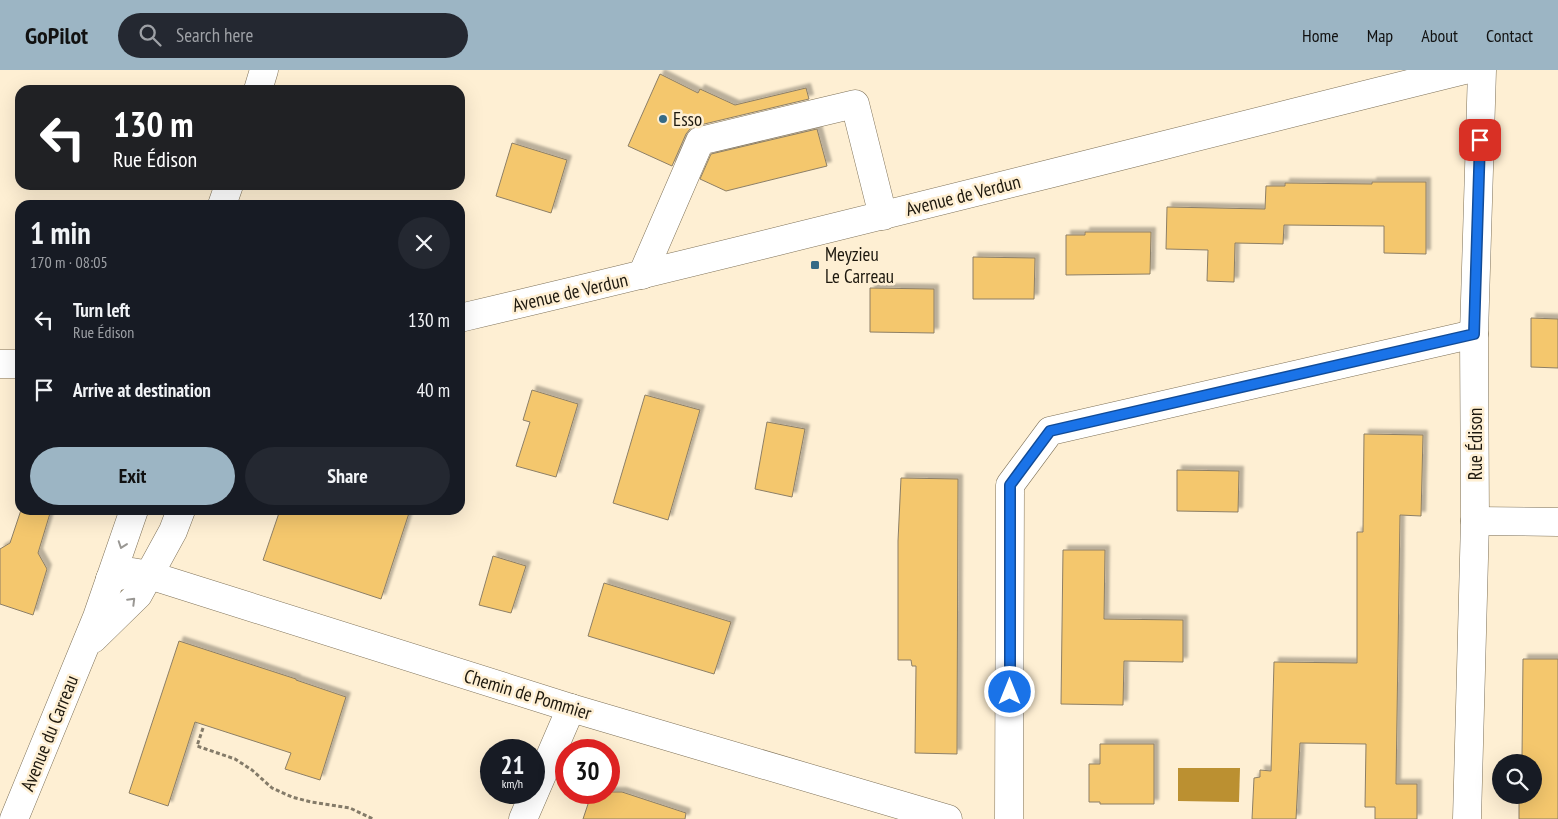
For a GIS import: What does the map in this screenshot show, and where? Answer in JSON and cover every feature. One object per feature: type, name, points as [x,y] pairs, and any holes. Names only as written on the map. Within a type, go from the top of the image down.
[{"type":"street","points":[[260,85],[264,70]]},
{"type":"street","name":"Avenue de Verdun","points":[[465,317],[883,216],[1465,70]]},
{"type":"street","name":"Rue Édison","points":[[1467,819],[1476,521],[1474,334],[1482,70]]},
{"type":"street","points":[[642,275],[700,142],[710,139],[855,104],[883,216]]},
{"type":"street","points":[[1009,819],[1010,485],[1050,431],[1474,334]]},
{"type":"street","points":[[0,364],[15,364]]},
{"type":"street","name":"Avenue du Carreau","points":[[14,819],[85,648],[132,515]]},
{"type":"street","name":"Avenue du Carreau","points":[[85,648],[138,595],[173,531],[178,515]]},
{"type":"street","points":[[1476,521],[1558,522]]},
{"type":"street","name":"Chemin de Pommier","points":[[110,579],[132,572],[149,574],[571,708],[948,819]]},
{"type":"street","points":[[523,819],[571,708]]},
{"type":"path","points":[[203,728],[197,746],[235,759],[252,770],[272,788],[311,802],[350,808],[373,819]]},
{"type":"shaded area","points":[[1178,768],[1240,768],[1239,802],[1178,801]]},
{"type":"building","points":[[660,74],[698,93],[700,89],[735,105],[806,88],[809,99],[696,126],[686,134],[672,166],[628,146]]},
{"type":"building","points":[[817,129],[827,166],[726,191],[700,179],[711,154]]},
{"type":"building","points":[[512,143],[567,160],[551,213],[496,196]]},
{"type":"building","points":[[1372,182],[1426,182],[1426,254],[1384,253],[1384,226],[1284,225],[1283,244],[1235,243],[1234,282],[1207,281],[1208,250],[1166,249],[1167,207],[1265,209],[1266,186],[1285,186],[1285,183],[1372,184]]},
{"type":"building","points":[[1085,232],[1151,232],[1150,274],[1066,275],[1066,235],[1085,235]]},
{"type":"building","points":[[973,257],[1035,258],[1034,299],[973,299]]},
{"type":"building","points":[[870,288],[934,289],[934,333],[870,332]]},
{"type":"building","points":[[1531,318],[1558,319],[1558,368],[1531,367]]},
{"type":"building","points":[[532,390],[578,404],[556,477],[516,466],[530,422],[523,420]]},
{"type":"building","points":[[645,395],[700,410],[668,520],[613,503]]},
{"type":"building","points":[[767,422],[805,429],[792,497],[755,489]]},
{"type":"building","points":[[1364,434],[1423,435],[1421,516],[1400,515],[1396,784],[1417,784],[1417,819],[1375,819],[1375,807],[1365,807],[1366,744],[1300,743],[1296,819],[1252,819],[1254,778],[1260,777],[1260,770],[1271,771],[1274,662],[1357,663],[1357,532],[1363,532]]},
{"type":"building","points":[[1177,470],[1239,471],[1238,512],[1177,511]]},
{"type":"building","points":[[901,478],[958,479],[957,754],[915,753],[916,666],[912,666],[911,660],[898,660],[898,541]]},
{"type":"building","points":[[19,515],[49,515],[38,553],[47,569],[33,615],[0,604],[0,549],[10,543]]},
{"type":"building","points":[[278,515],[408,515],[381,599],[263,560]]},
{"type":"building","points":[[1063,550],[1105,550],[1104,619],[1183,620],[1183,662],[1124,661],[1123,705],[1061,704]]},
{"type":"building","points":[[493,556],[526,566],[511,613],[479,605]]},
{"type":"building","points":[[604,583],[731,622],[714,674],[588,636]]},
{"type":"building","points":[[179,641],[346,697],[320,780],[285,769],[291,753],[195,722],[168,806],[129,793]]},
{"type":"building","points":[[1523,659],[1558,659],[1558,819],[1519,819],[1519,804],[1542,804],[1542,754],[1522,754]]},
{"type":"building","points":[[1100,744],[1154,744],[1154,804],[1100,804],[1100,802],[1089,802],[1089,764],[1100,764]]},
{"type":"building","points":[[620,792],[686,813],[685,819],[583,819],[588,804],[620,804]]},
{"type":"place","name":"Esso","points":[[663,119]]},
{"type":"place","name":"Meyzieu Le Carreau","points":[[815,265]]},
{"type":"route","points":[[1010,692],[1010,485],[1050,431],[1474,334],[1480,140]]}]
